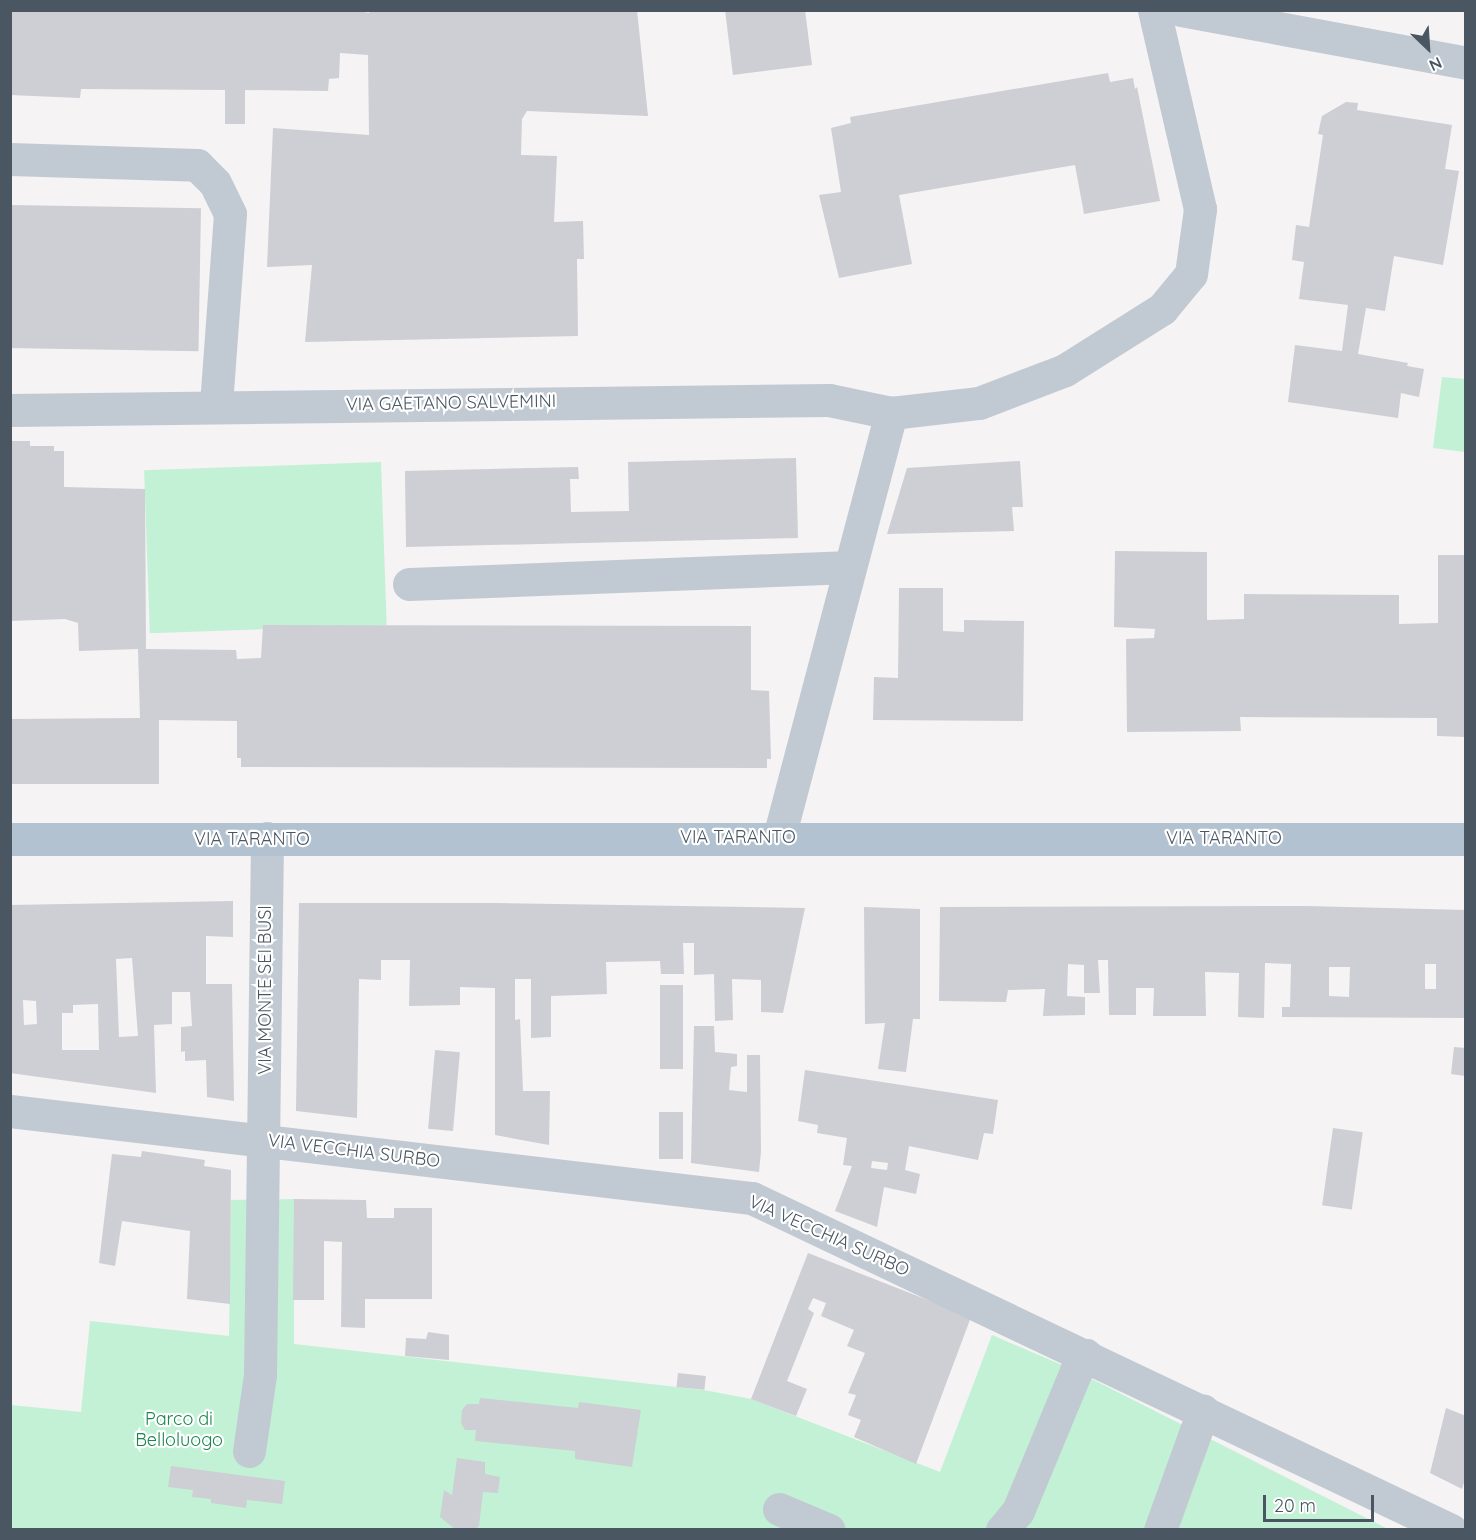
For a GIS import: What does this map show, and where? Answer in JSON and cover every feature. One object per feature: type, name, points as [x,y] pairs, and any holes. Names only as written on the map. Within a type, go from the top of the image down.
[{"type":"main road","name":"VIA TARANTO","points":[[10,839],[779,837],[1466,839]]},
{"type":"street","name":"VIA GAETANO SALVEMINI","points":[[10,410],[216,405],[829,400],[891,413],[979,403],[1065,370],[1162,309],[1191,274],[1200,209],[1154,10]]},
{"type":"street","points":[[1181,10],[1466,63]]},
{"type":"street","points":[[10,159],[197,165],[215,183],[230,214],[216,405]]},
{"type":"street","points":[[779,837],[891,413]]},
{"type":"street","points":[[409,584],[850,567]]},
{"type":"street","name":"VIA MONTE SEI BUSI","points":[[249,1451],[260,1375],[267,838]]},
{"type":"street","name":"VIA VECCHIA SURBO","points":[[10,1111],[752,1198],[1451,1530]]},
{"type":"street","points":[[1012,1523],[1076,1371],[1086,1355]]},
{"type":"street","points":[[1160,1530],[1203,1411]]},
{"type":"street","points":[[779,1509],[829,1530]]},
{"type":"green space","points":[[1442,377],[1465,379],[1465,452],[1433,448]]},
{"type":"green space","points":[[381,462],[387,625],[150,633],[144,470]]},
{"type":"green space","name":"Parco di Belloluogo","points":[[294,1199],[294,1344],[704,1390],[751,1399],[940,1472],[992,1335],[1076,1371],[1388,1529],[11,1530],[11,1405],[81,1412],[90,1321],[229,1336],[231,1200]]},
{"type":"building","points":[[10,10],[355,10],[369,13],[369,10],[637,10],[648,116],[527,111],[522,119],[521,155],[557,156],[554,222],[583,221],[584,259],[577,259],[578,336],[305,342],[312,265],[267,267],[273,128],[369,135],[368,55],[340,53],[339,78],[329,79],[328,91],[245,90],[245,124],[225,124],[225,90],[81,89],[80,98],[10,95]]},
{"type":"building","points":[[725,10],[805,10],[812,65],[733,75]]},
{"type":"building","points":[[1108,73],[1110,82],[1133,78],[1135,89],[1137,87],[1160,201],[1084,214],[1075,165],[899,195],[912,264],[839,278],[819,195],[841,192],[831,128],[851,123],[850,117]]},
{"type":"building","points":[[1346,102],[1358,103],[1357,110],[1452,125],[1445,169],[1459,171],[1443,265],[1394,256],[1385,311],[1366,308],[1358,354],[1408,363],[1407,366],[1424,369],[1419,397],[1401,393],[1398,418],[1288,402],[1295,345],[1342,351],[1348,305],[1299,299],[1304,262],[1292,260],[1296,225],[1309,227],[1323,135],[1318,134],[1322,116]]},
{"type":"building","points":[[10,205],[201,208],[198,351],[10,348]]},
{"type":"building","points":[[10,441],[30,441],[30,446],[54,446],[54,451],[64,451],[64,487],[145,489],[146,649],[236,650],[237,659],[261,658],[263,625],[751,626],[751,690],[769,691],[771,759],[767,759],[767,768],[241,767],[241,758],[237,758],[237,721],[159,720],[159,784],[10,784],[10,719],[140,718],[138,649],[79,651],[78,623],[65,619],[10,621]]},
{"type":"building","points":[[796,458],[798,538],[406,547],[405,471],[578,467],[579,479],[570,479],[571,512],[629,511],[628,462]]},
{"type":"building","points":[[1020,461],[1023,507],[1012,507],[1014,531],[887,534],[907,468]]},
{"type":"building","points":[[1115,551],[1207,552],[1207,620],[1244,619],[1244,594],[1399,595],[1399,624],[1438,623],[1438,555],[1466,555],[1466,737],[1437,736],[1437,718],[1240,717],[1241,731],[1127,732],[1126,639],[1154,638],[1155,629],[1114,627]]},
{"type":"building","points":[[899,588],[943,588],[943,631],[964,632],[964,620],[1024,621],[1023,721],[873,720],[874,677],[898,678]]},
{"type":"building","points":[[233,901],[233,937],[206,936],[206,984],[232,984],[234,1101],[207,1097],[206,1060],[185,1061],[185,1051],[181,1052],[181,1027],[192,1026],[190,992],[172,992],[172,1024],[154,1025],[156,1093],[10,1073],[10,905]],"holes":[[[132,958],[138,1036],[119,1037],[116,959]],[[23,1000],[36,1001],[37,1024],[24,1025]],[[98,1004],[99,1050],[62,1050],[62,1013],[73,1013],[73,1005]]]},
{"type":"building","points":[[299,903],[495,903],[805,908],[783,1013],[761,1012],[761,980],[732,979],[733,1020],[715,1021],[714,974],[694,975],[694,943],[683,943],[684,974],[661,974],[660,961],[606,962],[607,994],[551,996],[551,1037],[531,1038],[531,979],[515,979],[515,1020],[520,1019],[523,1091],[550,1091],[549,1145],[495,1135],[495,988],[460,987],[460,1005],[409,1006],[410,960],[381,960],[381,980],[359,979],[357,1118],[296,1111]]},
{"type":"building","points":[[1307,906],[1466,910],[1466,1018],[1282,1017],[1282,1007],[1290,1007],[1291,964],[1265,963],[1264,1018],[1238,1017],[1239,973],[1205,972],[1206,1016],[1153,1016],[1154,988],[1136,988],[1136,1015],[1109,1015],[1108,960],[1098,960],[1100,993],[1084,993],[1084,965],[1068,964],[1067,996],[1085,997],[1085,1015],[1043,1016],[1045,989],[1008,990],[1006,1002],[939,1001],[940,907]],"holes":[[[1425,964],[1436,964],[1436,989],[1425,989]],[[1329,967],[1350,967],[1349,997],[1329,996]]]},
{"type":"building","points":[[864,907],[920,909],[920,1019],[913,1019],[906,1072],[878,1069],[885,1023],[865,1024]]},
{"type":"building","points":[[660,985],[683,985],[683,1069],[660,1069]]},
{"type":"building","points":[[694,1026],[714,1026],[715,1052],[737,1054],[737,1066],[731,1067],[729,1090],[747,1092],[747,1055],[760,1055],[761,1152],[759,1172],[691,1163]]},
{"type":"building","points":[[1454,1047],[1466,1048],[1465,1076],[1451,1074]]},
{"type":"building","points":[[435,1050],[460,1052],[453,1131],[428,1129]]},
{"type":"building","points":[[805,1070],[998,1100],[993,1134],[984,1133],[978,1160],[909,1146],[905,1170],[920,1174],[916,1194],[884,1187],[877,1227],[835,1211],[852,1166],[843,1165],[847,1138],[817,1133],[818,1125],[798,1121]],"holes":[[[872,1161],[888,1163],[887,1170],[871,1168]]]},
{"type":"building","points":[[659,1112],[683,1112],[683,1159],[659,1159]]},
{"type":"building","points":[[1333,1128],[1363,1132],[1352,1209],[1322,1205]]},
{"type":"building","points":[[142,1151],[205,1160],[204,1166],[231,1170],[230,1304],[187,1299],[190,1231],[122,1221],[115,1266],[99,1263],[112,1154],[141,1157]]},
{"type":"building","points":[[294,1199],[366,1200],[367,1218],[394,1218],[394,1208],[432,1208],[432,1299],[365,1299],[365,1328],[341,1327],[342,1242],[324,1241],[324,1300],[293,1300]]},
{"type":"building","points":[[808,1253],[971,1317],[916,1464],[854,1437],[861,1420],[848,1415],[856,1395],[848,1393],[865,1353],[847,1346],[854,1330],[821,1316],[826,1303],[813,1298],[808,1309],[814,1313],[787,1381],[807,1389],[796,1416],[751,1399]]},
{"type":"building","points":[[428,1332],[449,1335],[449,1360],[405,1356],[406,1338],[426,1339]]},
{"type":"building","points":[[678,1373],[706,1376],[704,1390],[677,1387]]},
{"type":"building","points":[[480,1398],[578,1408],[579,1402],[641,1410],[632,1467],[575,1459],[575,1451],[475,1441],[476,1430],[465,1430],[461,1423],[462,1410],[467,1404],[479,1404]]},
{"type":"building","points":[[1446,1408],[1466,1416],[1466,1476],[1462,1489],[1430,1473]]},
{"type":"building","points":[[457,1458],[485,1462],[485,1474],[500,1477],[498,1493],[483,1492],[479,1526],[475,1530],[456,1530],[440,1517],[444,1490],[452,1495]]},
{"type":"building","points":[[171,1466],[285,1481],[282,1504],[247,1500],[246,1508],[211,1503],[211,1499],[192,1497],[193,1490],[168,1487]]}]
